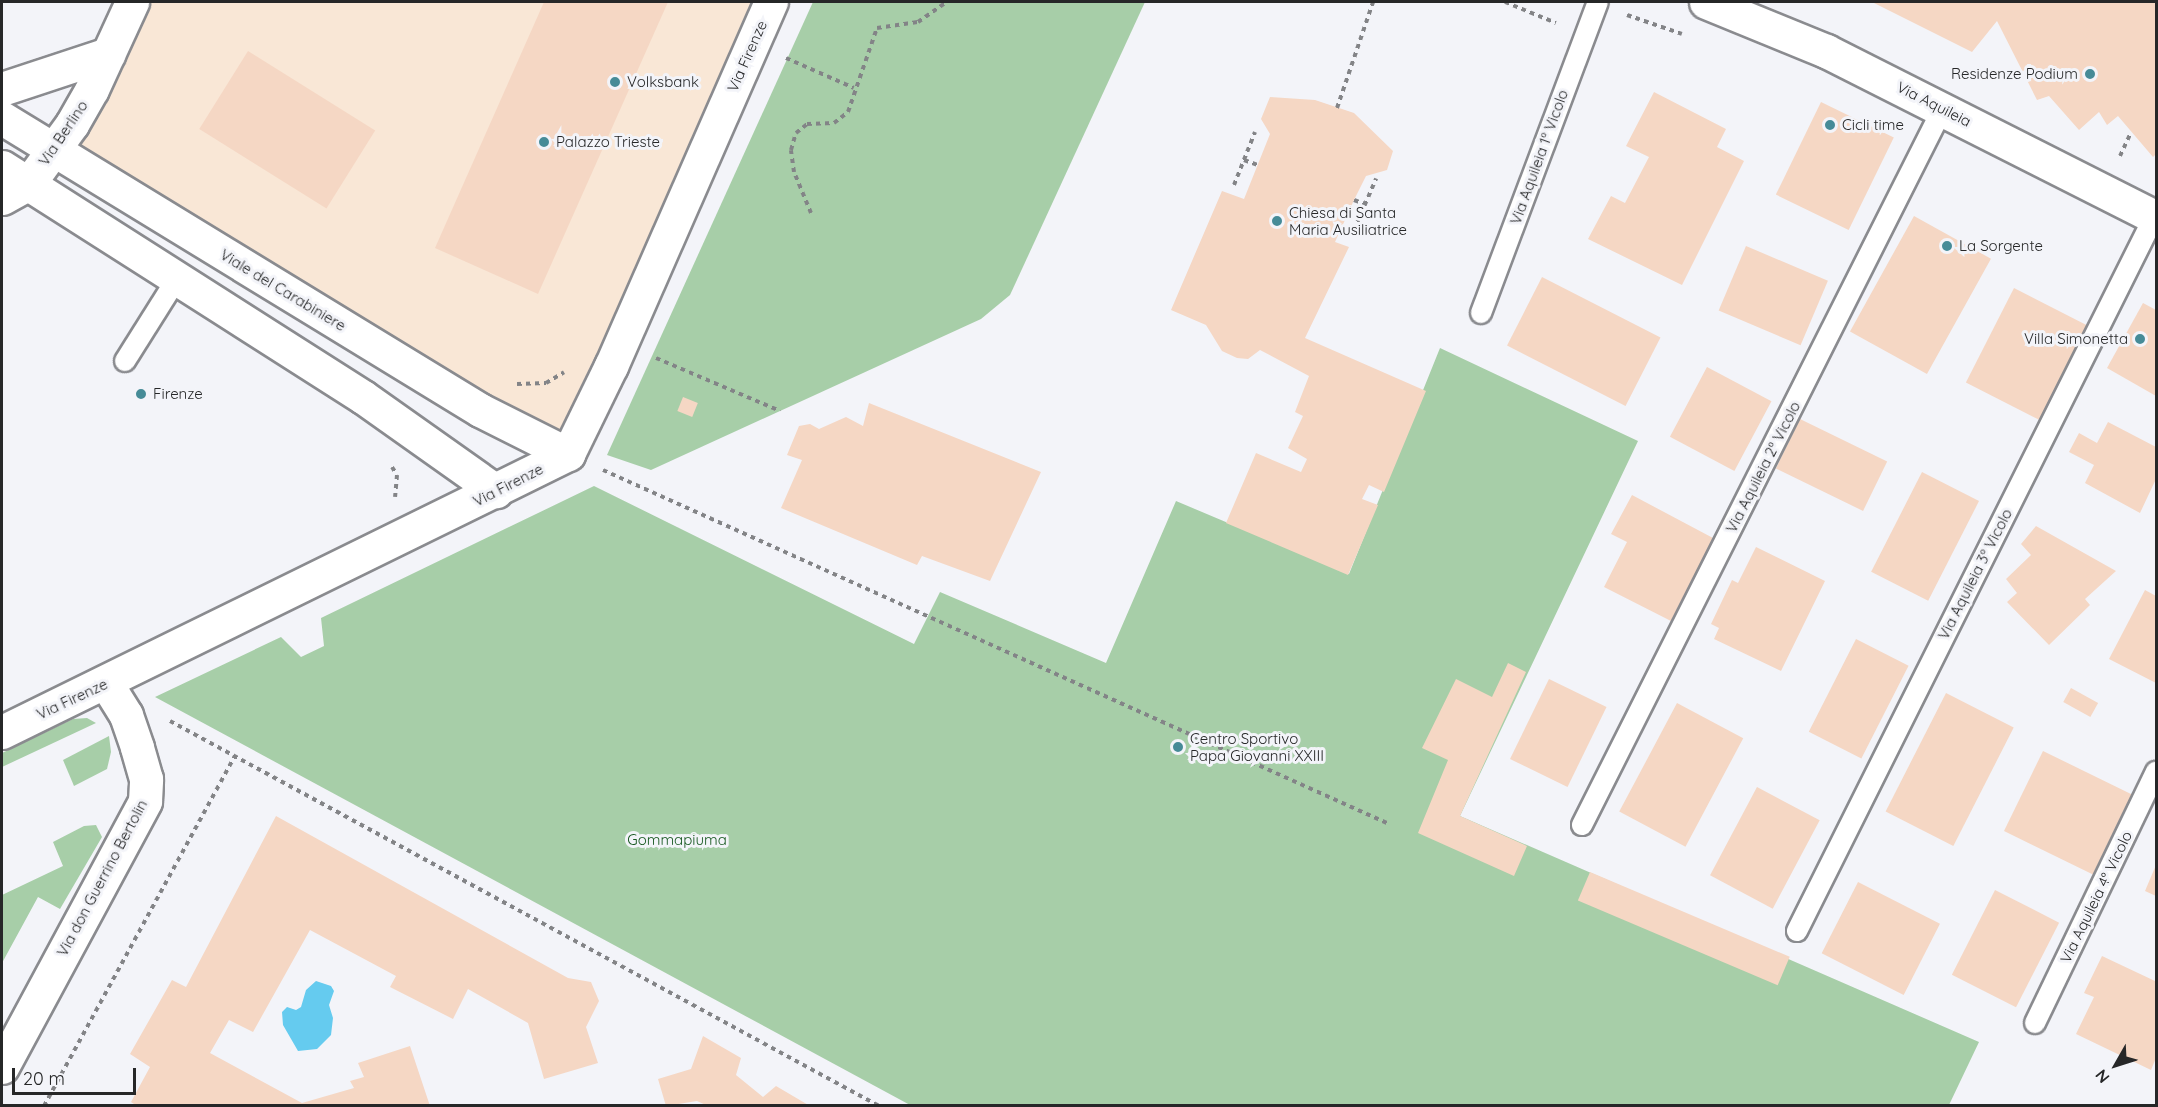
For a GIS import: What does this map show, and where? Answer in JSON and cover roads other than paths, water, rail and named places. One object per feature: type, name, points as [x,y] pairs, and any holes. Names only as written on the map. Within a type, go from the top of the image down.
[{"type":"street","name":"Via Berlino","points":[[11,182],[54,150],[93,89],[132,2]]},
{"type":"street","name":"Via Firenze","points":[[2,732],[106,683],[568,454],[611,366],[771,2]]},
{"type":"street","name":"Via Aquileia","points":[[1706,2],[1777,28],[1943,108],[2155,218]]},
{"type":"street","points":[[2,89],[108,54]]},
{"type":"street","name":"Viale del Carabiniere","points":[[2,118],[480,410],[568,454]]},
{"type":"street","points":[[11,182],[178,277],[363,397],[496,491]]},
{"type":"street","name":"Via don Guerrino Bertolin","points":[[2,1066],[145,801],[146,779],[126,715],[106,683]]},
{"type":"lane","name":"Via Aquileia 1° Vicolo","points":[[1481,313],[1595,10]]},
{"type":"lane","name":"Via Aquileia 2° Vicolo","points":[[1582,825],[1943,108]]},
{"type":"lane","name":"Via Aquileia 3° Vicolo","points":[[1797,931],[2155,218]]},
{"type":"lane","points":[[125,361],[178,277]]},
{"type":"lane","name":"Via Aquileia 4° Vicolo","points":[[2036,1023],[2157,772]]},
{"type":"water","points":[[316,981],[331,986],[334,991],[329,1005],[333,1018],[331,1035],[317,1049],[298,1051],[283,1025],[282,1012],[287,1007],[296,1010],[301,1007],[306,990]]},
{"type":"place","name":"Residenze Podium","points":[[2090,74]]},
{"type":"place","name":"Volksbank","points":[[615,82]]},
{"type":"place","name":"Cicli time","points":[[1830,125]]},
{"type":"place","name":"Palazzo Trieste","points":[[544,142]]},
{"type":"place","name":"Chiesa di Santa Maria Ausiliatrice","points":[[1277,221]]},
{"type":"place","name":"La Sorgente","points":[[1947,246]]},
{"type":"place","name":"Villa Simonetta","points":[[2140,339]]},
{"type":"place","name":"Firenze","points":[[141,394]]},
{"type":"place","name":"Centro Sportivo Papa Giovanni XXIII","points":[[1178,747]]},
{"type":"park label","name":"Gommapiuma","points":[[677,840]]}]
